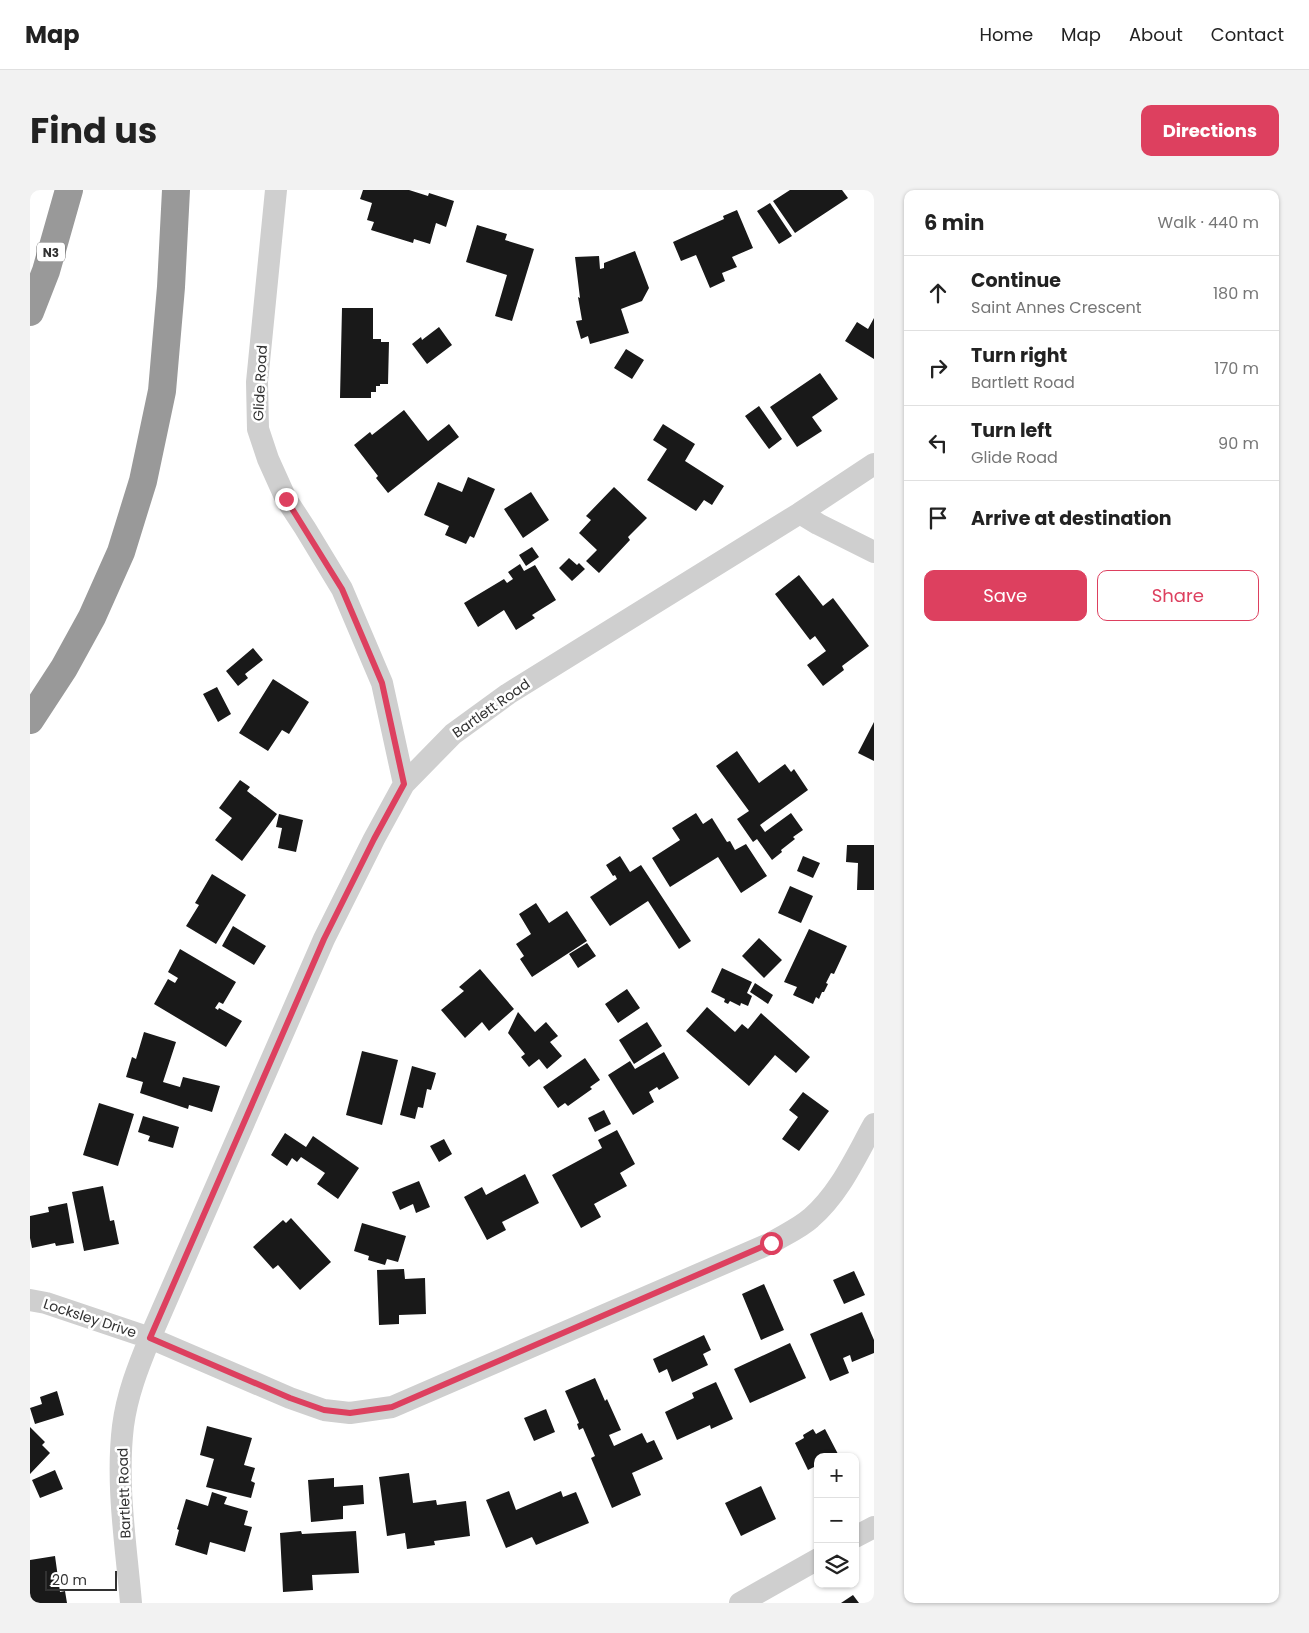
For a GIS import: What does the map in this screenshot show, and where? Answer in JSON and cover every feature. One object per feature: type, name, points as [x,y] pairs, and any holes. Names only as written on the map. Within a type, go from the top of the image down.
[{"type":"highway","name":"N3","points":[[30,312],[46,271],[69,190]]},
{"type":"highway","points":[[30,720],[64,668],[92,616],[122,552],[143,481],[162,391],[171,287],[176,190]]},
{"type":"street","name":"Glide Road","points":[[276,190],[257,382],[258,429],[268,459],[286,499],[342,589],[382,683],[404,784]]},
{"type":"street","name":"Bartlett Road","points":[[131,1603],[120,1471],[123,1425],[132,1383],[324,939],[404,784],[453,734],[508,694],[800,513],[874,464]]},
{"type":"street","points":[[800,513],[874,552]]},
{"type":"street","name":"Locksley Drive","points":[[30,1300],[46,1303],[150,1338],[290,1398],[324,1410],[350,1413],[392,1407],[771,1243],[811,1218],[828,1199],[846,1174],[874,1124]]},
{"type":"street","points":[[859,1535],[874,1527]]},
{"type":"street","points":[[740,1603],[814,1561]]},
{"type":"building","points":[[363,190],[409,190],[428,196],[429,193],[454,201],[446,227],[436,223],[430,244],[414,239],[413,243],[371,230],[374,222],[367,220],[372,203],[360,199]]},
{"type":"building","points":[[790,190],[842,190],[848,198],[795,233],[773,201]]},
{"type":"building","points":[[770,203],[792,236],[779,244],[757,211]]},
{"type":"building","points":[[737,210],[753,248],[732,257],[737,267],[722,273],[725,281],[710,288],[696,255],[681,261],[673,242],[724,219],[723,216]]},
{"type":"building","points":[[477,225],[507,234],[505,240],[534,249],[512,321],[495,316],[507,275],[466,262]]},
{"type":"building","points":[[635,251],[649,288],[642,301],[621,309],[629,333],[590,344],[588,336],[581,339],[576,321],[582,320],[575,257],[599,256],[600,269],[604,268],[604,263]]},
{"type":"building","points":[[342,308],[373,308],[373,339],[389,342],[388,384],[376,386],[376,392],[371,392],[371,398],[340,398]]},
{"type":"building","points":[[874,318],[874,359],[845,341],[857,322],[868,329]]},
{"type":"building","points":[[439,327],[452,345],[427,364],[412,344],[421,337],[422,340]]},
{"type":"building","points":[[626,349],[644,360],[632,379],[614,368]]},
{"type":"building","points":[[820,373],[838,399],[812,417],[822,431],[797,447],[770,407]]},
{"type":"building","points":[[759,406],[782,439],[769,449],[745,416]]},
{"type":"building","points":[[404,410],[428,441],[449,424],[459,437],[388,493],[376,478],[378,476],[354,445],[370,432],[372,435]]},
{"type":"building","points":[[663,424],[695,444],[685,461],[724,486],[712,505],[704,500],[696,511],[647,480],[667,449],[653,440]]},
{"type":"building","points":[[468,477],[495,489],[474,538],[470,536],[466,544],[445,535],[449,526],[424,515],[438,482],[462,492]]},
{"type":"building","points":[[614,487],[647,518],[628,537],[630,540],[599,573],[586,561],[597,550],[579,533],[591,520],[586,516]]},
{"type":"building","points":[[531,492],[549,520],[523,538],[504,509]]},
{"type":"building","points":[[532,547],[539,557],[526,566],[519,555]]},
{"type":"building","points":[[569,558],[577,565],[579,563],[585,569],[572,581],[559,568]]},
{"type":"building","points":[[520,564],[524,571],[535,565],[556,600],[532,615],[535,618],[516,630],[504,610],[478,627],[464,603],[504,579],[507,583],[513,579],[508,572]]},
{"type":"building","points":[[799,575],[823,606],[833,598],[869,646],[842,666],[844,670],[823,686],[807,665],[826,651],[815,636],[810,640],[775,594]]},
{"type":"building","points":[[253,648],[263,660],[245,674],[248,678],[238,686],[226,671]]},
{"type":"building","points":[[273,679],[309,702],[289,734],[282,730],[268,751],[239,733]]},
{"type":"building","points":[[217,687],[231,714],[218,722],[203,694]]},
{"type":"building","points":[[874,722],[874,761],[858,753]]},
{"type":"building","points":[[737,751],[759,783],[785,764],[791,772],[794,769],[808,790],[760,825],[765,832],[791,813],[803,830],[793,837],[795,839],[772,860],[757,839],[753,842],[737,819],[749,811],[716,766]]},
{"type":"building","points":[[240,780],[250,787],[247,791],[277,814],[242,861],[215,840],[232,818],[219,808]]},
{"type":"building","points":[[696,813],[703,824],[712,818],[727,842],[730,841],[735,850],[746,844],[767,876],[741,893],[718,857],[670,887],[652,858],[680,840],[672,828]]},
{"type":"building","points":[[279,814],[303,820],[296,852],[278,848],[282,828],[276,827]]},
{"type":"building","points":[[847,845],[874,845],[874,890],[857,890],[858,863],[846,862]]},
{"type":"building","points":[[620,856],[630,872],[641,865],[691,941],[679,949],[648,901],[610,926],[590,897],[617,879],[606,865]]},
{"type":"building","points":[[803,856],[820,863],[813,878],[797,871]]},
{"type":"building","points":[[212,874],[246,895],[216,944],[186,926],[199,905],[195,903]]},
{"type":"building","points":[[790,886],[813,896],[801,923],[778,913]]},
{"type":"building","points":[[536,903],[549,923],[567,911],[587,941],[532,977],[520,959],[524,956],[516,944],[531,934],[519,914]]},
{"type":"building","points":[[233,926],[266,946],[254,965],[222,946]]},
{"type":"building","points":[[809,929],[847,946],[834,974],[831,973],[826,983],[828,984],[824,992],[822,992],[819,999],[816,997],[813,1004],[793,995],[797,987],[784,982]]},
{"type":"building","points":[[759,938],[782,960],[764,978],[742,956]]},
{"type":"building","points":[[587,943],[596,956],[578,968],[569,954]]},
{"type":"building","points":[[180,949],[236,982],[223,1004],[219,1002],[215,1008],[218,1010],[219,1008],[242,1021],[226,1047],[154,1004],[168,979],[175,983],[178,978],[168,972]]},
{"type":"building","points":[[722,968],[752,982],[747,993],[752,996],[748,1006],[741,1003],[740,1006],[730,1001],[728,1004],[724,1002],[725,999],[711,992]]},
{"type":"building","points":[[480,969],[514,1009],[489,1031],[482,1022],[465,1038],[441,1010],[464,991],[459,987]]},
{"type":"building","points":[[755,983],[773,995],[768,1004],[750,992]]},
{"type":"building","points":[[627,989],[640,1008],[618,1023],[605,1004]]},
{"type":"building","points":[[707,1007],[735,1032],[742,1024],[748,1029],[761,1013],[810,1057],[796,1073],[775,1055],[749,1086],[686,1031]]},
{"type":"building","points":[[518,1012],[535,1032],[546,1022],[558,1036],[550,1042],[562,1056],[547,1069],[539,1059],[529,1067],[521,1057],[525,1054],[508,1033]]},
{"type":"building","points":[[647,1022],[662,1046],[634,1064],[619,1040]]},
{"type":"building","points":[[144,1032],[176,1042],[163,1082],[180,1087],[183,1077],[220,1086],[212,1112],[189,1105],[188,1109],[140,1093],[143,1082],[126,1077],[132,1057],[136,1059]]},
{"type":"building","points":[[362,1051],[398,1060],[382,1125],[346,1115]]},
{"type":"building","points":[[664,1052],[679,1078],[659,1090],[657,1087],[649,1092],[654,1102],[633,1115],[608,1075],[630,1061],[635,1069]]},
{"type":"building","points":[[585,1058],[600,1080],[590,1087],[592,1089],[568,1106],[565,1103],[558,1108],[543,1087]]},
{"type":"building","points":[[412,1066],[436,1073],[431,1090],[427,1089],[423,1108],[418,1107],[415,1119],[400,1115]]},
{"type":"building","points":[[803,1092],[829,1111],[799,1151],[782,1139],[798,1117],[789,1110]]},
{"type":"building","points":[[99,1103],[134,1114],[118,1166],[83,1155]]},
{"type":"building","points":[[604,1110],[611,1124],[595,1132],[588,1118]]},
{"type":"building","points":[[143,1116],[179,1127],[173,1148],[148,1141],[150,1136],[138,1132]]},
{"type":"building","points":[[617,1130],[635,1164],[620,1173],[627,1186],[594,1204],[601,1217],[581,1228],[552,1175],[602,1148],[598,1140]]},
{"type":"building","points":[[285,1133],[306,1147],[313,1136],[359,1168],[338,1199],[317,1184],[325,1173],[301,1157],[297,1162],[292,1158],[287,1166],[271,1155]]},
{"type":"building","points":[[444,1139],[452,1154],[439,1162],[430,1146]]},
{"type":"building","points":[[525,1174],[539,1203],[502,1222],[506,1230],[487,1240],[464,1197],[482,1187],[486,1195]]},
{"type":"building","points":[[419,1181],[430,1207],[416,1213],[413,1204],[400,1210],[392,1192]]},
{"type":"building","points":[[103,1186],[110,1221],[114,1220],[119,1244],[84,1251],[72,1192]]},
{"type":"building","points":[[67,1203],[74,1243],[56,1246],[55,1243],[32,1248],[30,1216],[49,1212],[48,1207]]},
{"type":"building","points":[[291,1218],[331,1262],[300,1290],[278,1265],[273,1269],[253,1247],[283,1220],[286,1223]]},
{"type":"building","points":[[362,1223],[406,1236],[398,1262],[387,1259],[385,1265],[368,1260],[369,1256],[354,1251]]},
{"type":"building","points":[[404,1269],[405,1279],[425,1278],[426,1314],[399,1315],[399,1324],[379,1325],[377,1270]]},
{"type":"building","points":[[854,1271],[865,1295],[844,1304],[833,1280]]},
{"type":"building","points":[[764,1284],[784,1330],[761,1340],[742,1294]]},
{"type":"building","points":[[862,1312],[874,1340],[874,1353],[852,1362],[850,1355],[843,1358],[849,1373],[830,1381],[810,1334]]},
{"type":"building","points":[[704,1335],[711,1350],[703,1354],[708,1365],[672,1382],[667,1369],[659,1373],[653,1359]]},
{"type":"building","points":[[790,1343],[806,1378],[750,1403],[734,1369]]},
{"type":"building","points":[[595,1378],[621,1430],[609,1435],[614,1446],[642,1433],[647,1443],[654,1440],[663,1459],[632,1473],[641,1495],[612,1508],[591,1458],[595,1456],[583,1428],[579,1430],[577,1424],[579,1423],[565,1391]]},
{"type":"building","points":[[716,1382],[733,1419],[711,1429],[710,1425],[677,1440],[665,1412],[694,1398],[692,1393]]},
{"type":"building","points":[[57,1391],[64,1415],[35,1424],[30,1408],[42,1404],[40,1397]]},
{"type":"building","points":[[546,1409],[555,1432],[534,1441],[524,1418]]},
{"type":"building","points":[[207,1426],[252,1438],[244,1465],[255,1468],[251,1481],[255,1483],[251,1498],[206,1487],[214,1459],[200,1455]]},
{"type":"building","points":[[30,1427],[45,1442],[42,1445],[50,1453],[30,1474]]},
{"type":"building","points":[[813,1429],[816,1434],[825,1429],[837,1453],[814,1453],[814,1467],[808,1470],[795,1443],[804,1438],[803,1435]]},
{"type":"building","points":[[55,1470],[63,1489],[40,1498],[32,1480]]},
{"type":"building","points":[[409,1473],[413,1503],[436,1500],[437,1505],[466,1501],[470,1536],[434,1541],[435,1545],[407,1549],[405,1533],[387,1536],[379,1477]]},
{"type":"building","points":[[334,1478],[334,1487],[363,1485],[364,1504],[343,1506],[343,1519],[311,1522],[308,1480]]},
{"type":"building","points":[[761,1486],[776,1519],[741,1536],[725,1503]]},
{"type":"building","points":[[509,1491],[516,1510],[561,1491],[563,1497],[576,1492],[589,1523],[536,1545],[532,1537],[506,1548],[486,1500]]},
{"type":"building","points":[[212,1492],[227,1497],[224,1504],[248,1511],[244,1525],[252,1527],[245,1552],[210,1542],[207,1555],[175,1545],[179,1530],[177,1529],[186,1499],[208,1506]]},
{"type":"building","points":[[301,1531],[302,1534],[356,1531],[359,1573],[312,1575],[313,1590],[283,1592],[280,1533]]},
{"type":"building","points":[[55,1556],[60,1592],[65,1591],[67,1603],[30,1603],[30,1560]]},
{"type":"building","points":[[853,1595],[859,1603],[841,1603]]},
{"type":"route","points":[[286,499],[342,589],[382,683],[404,784],[324,939],[150,1338],[290,1398],[324,1410],[350,1413],[392,1407],[771,1243]]}]
